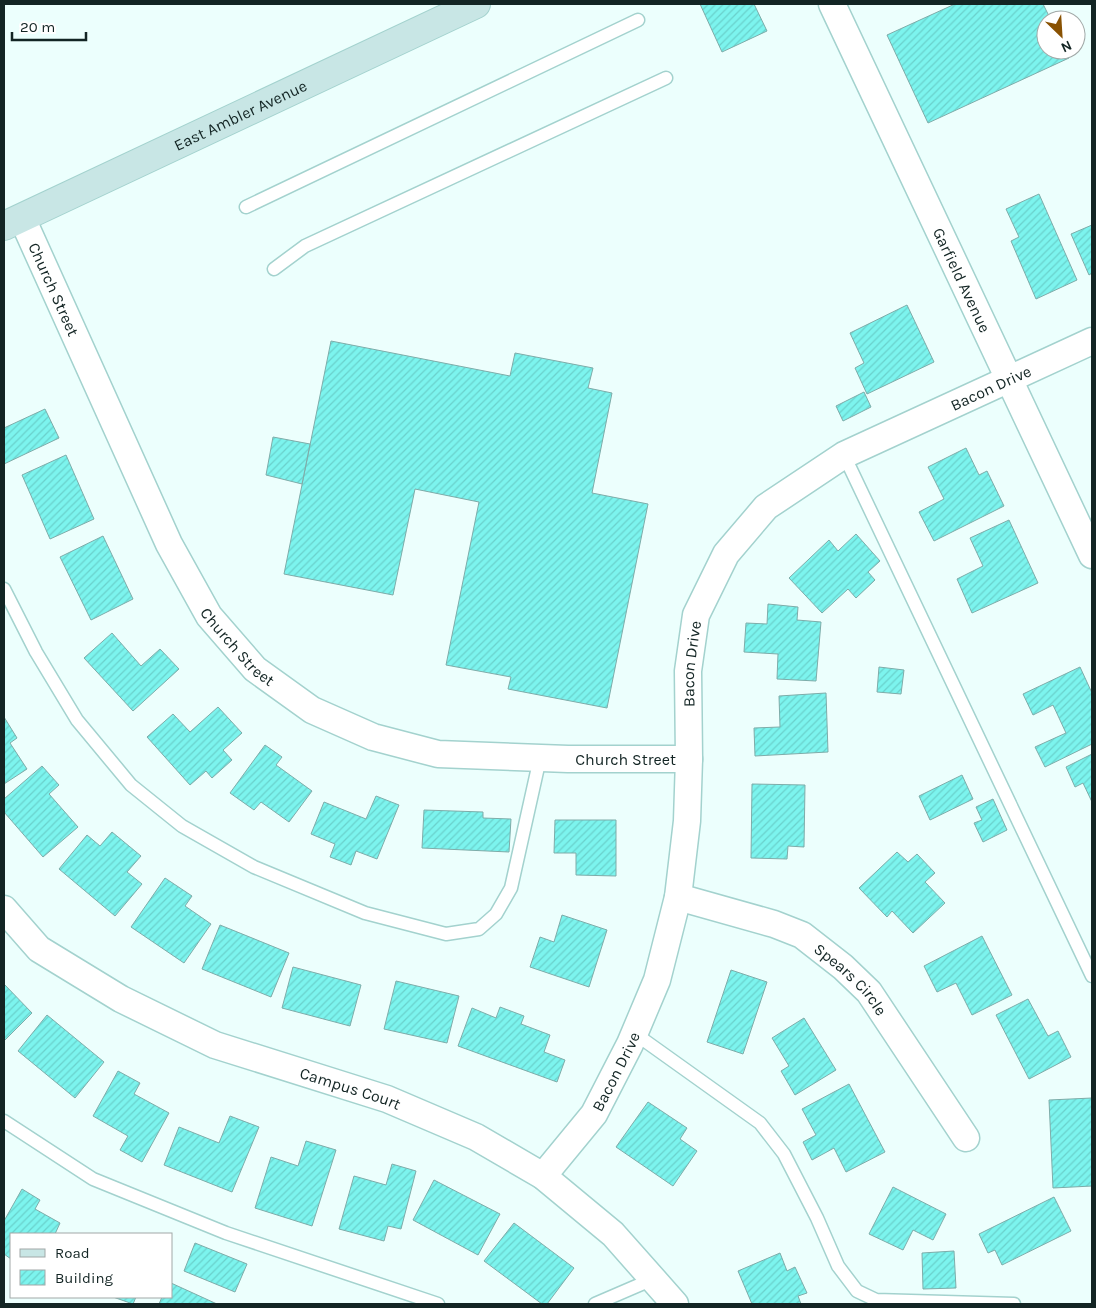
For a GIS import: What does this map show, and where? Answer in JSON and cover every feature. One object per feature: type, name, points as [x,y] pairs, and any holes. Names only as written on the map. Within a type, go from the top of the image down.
[{"type":"main road","name":"East Ambler Avenue","points":[[13,222],[476,4]]},
{"type":"street","name":"Garfield Avenue","points":[[832,4],[1092,556]]},
{"type":"street","name":"Church Street","points":[[13,222],[169,544],[209,616],[254,669],[312,710],[373,736],[438,754],[540,758],[690,759]]},
{"type":"street","name":"Bacon Drive","points":[[543,1176],[594,1114],[634,1033],[657,980],[678,897],[687,821],[690,759],[688,671],[696,615],[726,554],[766,507],[844,455],[1092,340]]},
{"type":"street","name":"Spears Circle","points":[[678,897],[774,924],[802,935],[843,967],[869,992],[966,1138]]},
{"type":"street","name":"Campus Court","points":[[4,909],[39,949],[121,999],[215,1045],[387,1100],[476,1137],[543,1176],[613,1234],[675,1304]]},
{"type":"lane","points":[[246,207],[638,20]]},
{"type":"lane","points":[[274,269],[304,246],[666,78]]},
{"type":"lane","points":[[844,455],[1092,976]]},
{"type":"lane","points":[[4,589],[36,652],[77,720],[132,785],[182,826],[254,868],[365,913],[446,934],[479,929],[496,914],[511,888],[540,758]]},
{"type":"lane","points":[[634,1033],[760,1124],[784,1154],[817,1218],[838,1266],[857,1291],[876,1300],[1014,1304]]},
{"type":"lane","points":[[4,1121],[93,1179],[226,1233],[438,1304]]},
{"type":"lane","points":[[595,1304],[653,1279]]},
{"type":"building","points":[[700,4],[754,4],[767,31],[722,52]]},
{"type":"building","points":[[955,4],[1043,4],[1046,10],[1036,10],[1036,60],[1065,60],[928,123],[887,35]]},
{"type":"building","points":[[1039,194],[1077,280],[1036,299],[1011,241],[1019,237],[1006,209]]},
{"type":"building","points":[[1092,225],[1092,273],[1089,275],[1071,234]]},
{"type":"building","points":[[907,305],[934,362],[867,394],[855,368],[864,363],[850,333]]},
{"type":"building","points":[[331,341],[510,376],[515,353],[593,368],[588,388],[612,393],[592,493],[648,504],[607,708],[508,689],[511,677],[446,665],[479,502],[415,489],[393,595],[284,574]]},
{"type":"building","points":[[864,392],[871,407],[843,421],[836,406]]},
{"type":"building","points":[[45,409],[59,438],[4,464],[4,428]]},
{"type":"building","points":[[273,437],[310,444],[302,484],[266,475]]},
{"type":"building","points":[[966,448],[979,475],[987,471],[1004,506],[934,541],[919,512],[944,499],[928,467]]},
{"type":"building","points":[[66,455],[94,519],[50,539],[22,475]]},
{"type":"building","points":[[1009,520],[1038,583],[972,613],[957,579],[983,566],[970,538]]},
{"type":"building","points":[[856,534],[880,561],[868,572],[875,580],[856,598],[848,589],[822,613],[789,578],[829,540],[838,551]]},
{"type":"building","points":[[103,536],[133,599],[91,620],[60,557]]},
{"type":"building","points":[[768,604],[798,607],[797,620],[821,622],[816,681],[777,679],[778,654],[744,652],[746,623],[767,624]]},
{"type":"building","points":[[112,633],[141,666],[160,649],[179,669],[133,711],[84,658]]},
{"type":"building","points":[[879,667],[904,670],[901,694],[877,692]]},
{"type":"building","points":[[1080,667],[1092,693],[1092,744],[1045,767],[1035,747],[1066,733],[1053,705],[1033,715],[1023,694]]},
{"type":"building","points":[[826,693],[828,752],[755,756],[754,728],[780,727],[779,696]]},
{"type":"building","points":[[218,707],[242,733],[223,750],[232,760],[212,778],[206,771],[190,785],[147,737],[173,714],[190,732]]},
{"type":"building","points":[[4,717],[17,738],[10,743],[27,769],[4,784]]},
{"type":"building","points":[[265,745],[282,757],[276,765],[312,791],[289,822],[261,802],[254,810],[230,793]]},
{"type":"building","points":[[1092,754],[1092,802],[1083,783],[1075,787],[1066,767]]},
{"type":"building","points":[[42,766],[59,785],[49,794],[78,827],[43,857],[4,812],[4,799]]},
{"type":"building","points":[[962,775],[973,799],[930,820],[919,796]]},
{"type":"building","points":[[752,784],[805,785],[804,847],[788,846],[787,859],[751,858]]},
{"type":"building","points":[[376,796],[399,805],[377,859],[356,851],[351,865],[330,857],[335,844],[311,834],[324,802],[366,819]]},
{"type":"building","points":[[993,799],[1007,830],[983,842],[974,823],[982,820],[976,807]]},
{"type":"building","points":[[424,810],[483,812],[483,818],[511,819],[509,852],[422,848]]},
{"type":"building","points":[[555,820],[616,820],[616,876],[576,875],[576,853],[554,853]]},
{"type":"building","points":[[112,832],[141,856],[127,872],[142,884],[115,916],[59,869],[87,835],[100,846]]},
{"type":"building","points":[[897,852],[908,862],[917,854],[935,873],[925,882],[945,903],[913,933],[892,911],[887,917],[859,888]]},
{"type":"building","points":[[165,878],[192,896],[185,906],[211,924],[184,963],[131,927]]},
{"type":"building","points":[[562,915],[607,930],[589,987],[530,967],[540,937],[554,942]]},
{"type":"building","points":[[220,925],[289,953],[271,997],[202,969]]},
{"type":"building","points":[[982,936],[1012,995],[972,1015],[956,983],[937,992],[924,966]]},
{"type":"building","points":[[293,967],[361,985],[350,1026],[282,1008]]},
{"type":"building","points":[[731,970],[767,982],[743,1054],[707,1042]]},
{"type":"building","points":[[396,981],[459,996],[447,1043],[384,1029]]},
{"type":"building","points":[[4,984],[32,1013],[4,1041]]},
{"type":"building","points":[[1028,999],[1048,1036],[1058,1031],[1071,1057],[1029,1079],[996,1015]]},
{"type":"building","points":[[500,1007],[524,1016],[521,1024],[550,1035],[544,1052],[565,1060],[557,1082],[458,1046],[472,1008],[496,1018]]},
{"type":"building","points":[[47,1015],[104,1062],[75,1098],[18,1051]]},
{"type":"building","points":[[804,1018],[836,1070],[795,1095],[781,1071],[789,1066],[772,1038]]},
{"type":"building","points":[[118,1071],[140,1083],[134,1094],[169,1113],[142,1162],[120,1150],[128,1136],[93,1116]]},
{"type":"building","points":[[849,1084],[885,1152],[846,1172],[834,1148],[812,1160],[803,1142],[816,1135],[802,1109]]},
{"type":"building","points":[[1092,1098],[1092,1186],[1053,1188],[1049,1100]]},
{"type":"building","points":[[648,1102],[687,1128],[680,1139],[697,1151],[673,1186],[616,1147]]},
{"type":"building","points":[[230,1116],[259,1127],[232,1192],[164,1165],[179,1127],[219,1143]]},
{"type":"building","points":[[306,1141],[336,1150],[312,1226],[255,1208],[271,1157],[298,1166]]},
{"type":"building","points":[[392,1164],[416,1171],[401,1229],[388,1226],[384,1241],[339,1229],[354,1176],[386,1185]]},
{"type":"building","points":[[434,1180],[500,1214],[478,1255],[413,1220]]},
{"type":"building","points":[[893,1187],[946,1214],[933,1240],[913,1230],[903,1250],[869,1234]]},
{"type":"building","points":[[22,1189],[40,1200],[35,1209],[60,1223],[55,1233],[10,1233],[10,1258],[4,1254],[4,1221]]},
{"type":"building","points":[[1054,1197],[1071,1231],[1002,1265],[995,1250],[988,1253],[979,1234]]},
{"type":"building","points":[[514,1223],[574,1268],[547,1304],[542,1304],[484,1261]]},
{"type":"building","points":[[195,1243],[247,1264],[235,1292],[184,1271]]},
{"type":"building","points":[[954,1251],[956,1288],[923,1289],[922,1253]]},
{"type":"building","points":[[780,1253],[787,1271],[795,1267],[807,1293],[798,1296],[801,1304],[752,1304],[738,1271]]},
{"type":"building","points":[[172,1283],[217,1304],[159,1304],[162,1298],[172,1298]]},
{"type":"building","points":[[116,1298],[136,1298],[133,1304]]}]
